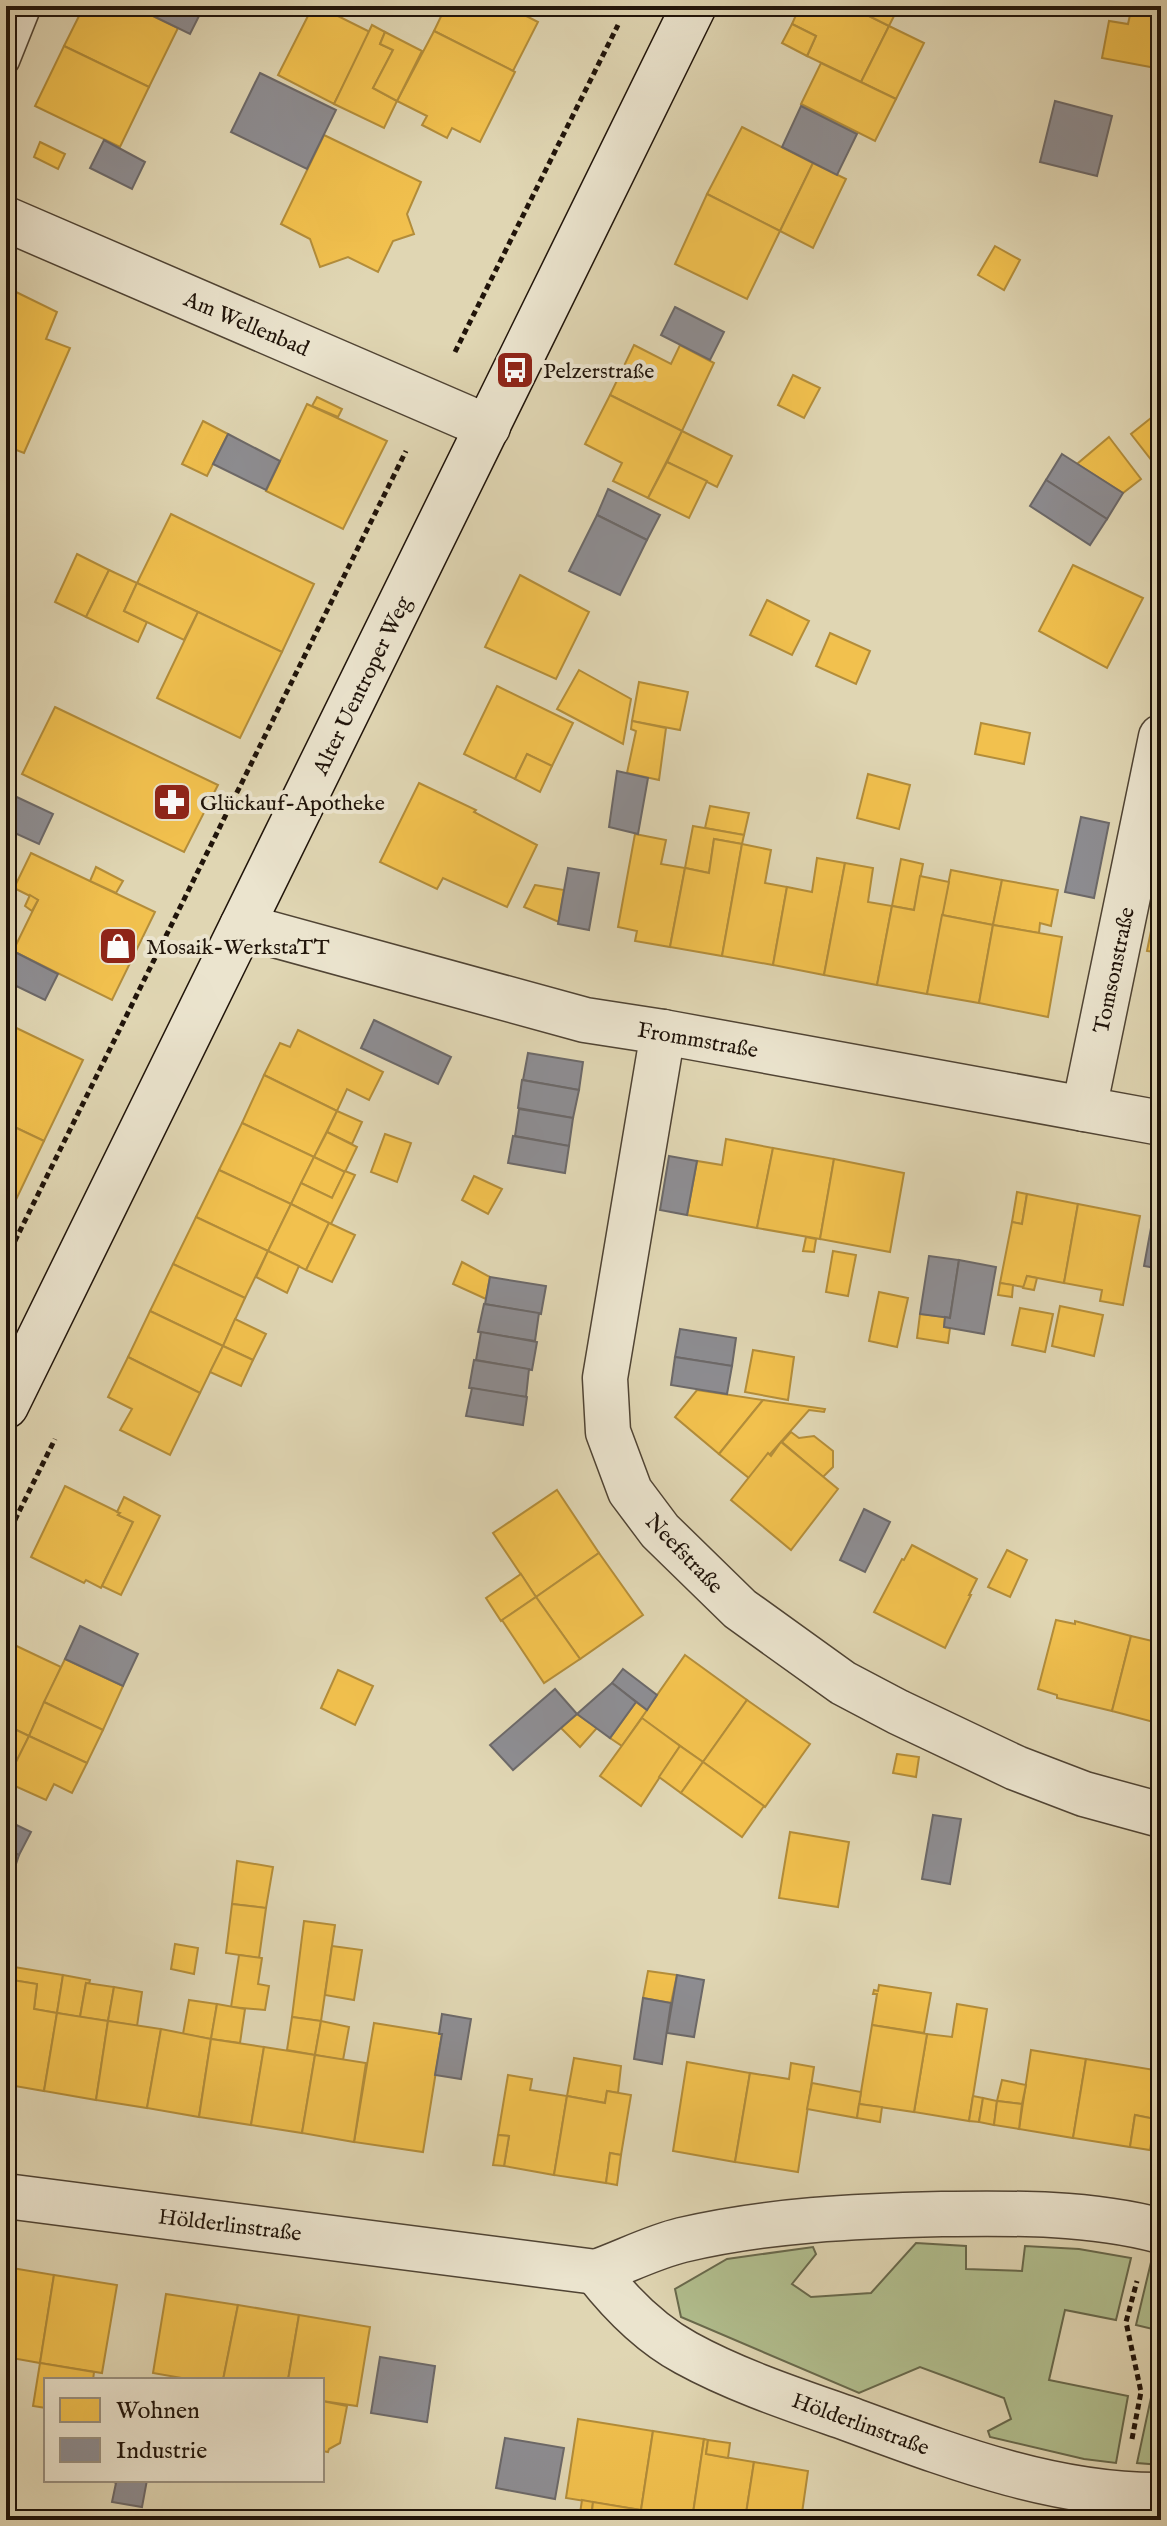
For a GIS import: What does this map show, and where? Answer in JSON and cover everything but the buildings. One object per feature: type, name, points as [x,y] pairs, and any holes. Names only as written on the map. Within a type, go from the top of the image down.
[{"type":"street","name":"Alter Uentroper Weg","points":[[6,1406],[694,6]]},
{"type":"street","name":"Am Wellenbad","points":[[6,219],[488,427]]},
{"type":"street","name":"Tomsonstraße","points":[[1084,1109],[1161,737]]},
{"type":"street","name":"Frommstraße","points":[[242,926],[585,1020],[1161,1123]]},
{"type":"street","name":"Neefstraße","points":[[663,1032],[605,1378],[608,1432],[630,1491],[660,1531],[740,1609],[843,1683],[1016,1768],[1084,1794],[1161,1815]]},
{"type":"street","name":"Hölderlinstraße","points":[[6,2196],[596,2272],[679,2241],[768,2224],[858,2216],[993,2213],[1079,2217],[1156,2229]]},
{"type":"street","name":"Hölderlinstraße","points":[[596,2272],[622,2305],[655,2332],[684,2352],[722,2370],[953,2457],[1038,2481],[1142,2495]]},
{"type":"lane","points":[[6,61],[28,6]]},
{"type":"path","points":[[6,1259],[620,20]]},
{"type":"path","points":[[1142,2495],[1141,2392],[1126,2322],[1156,2229]]},
{"type":"green space","points":[[916,2243],[966,2246],[966,2269],[1022,2271],[1025,2246],[1079,2249],[1131,2258],[1116,2320],[1065,2310],[1049,2380],[1128,2396],[1116,2463],[1084,2459],[990,2437],[988,2431],[1011,2419],[1004,2398],[920,2367],[859,2393],[681,2317],[675,2289],[727,2259],[813,2247],[816,2254],[792,2284],[811,2297],[871,2293]]},
{"type":"green space","points":[[1152,2258],[1161,2260],[1161,2331],[1136,2325]]},
{"type":"green space","points":[[1161,2390],[1161,2465],[1137,2463],[1152,2393]]},
{"type":"place","name":"Pelzerstraße","points":[[515,370]]},
{"type":"place","name":"Glückauf-Apotheke","points":[[172,802]]},
{"type":"place","name":"Mosaik-WerkstaTT","points":[[118,946]]}]
